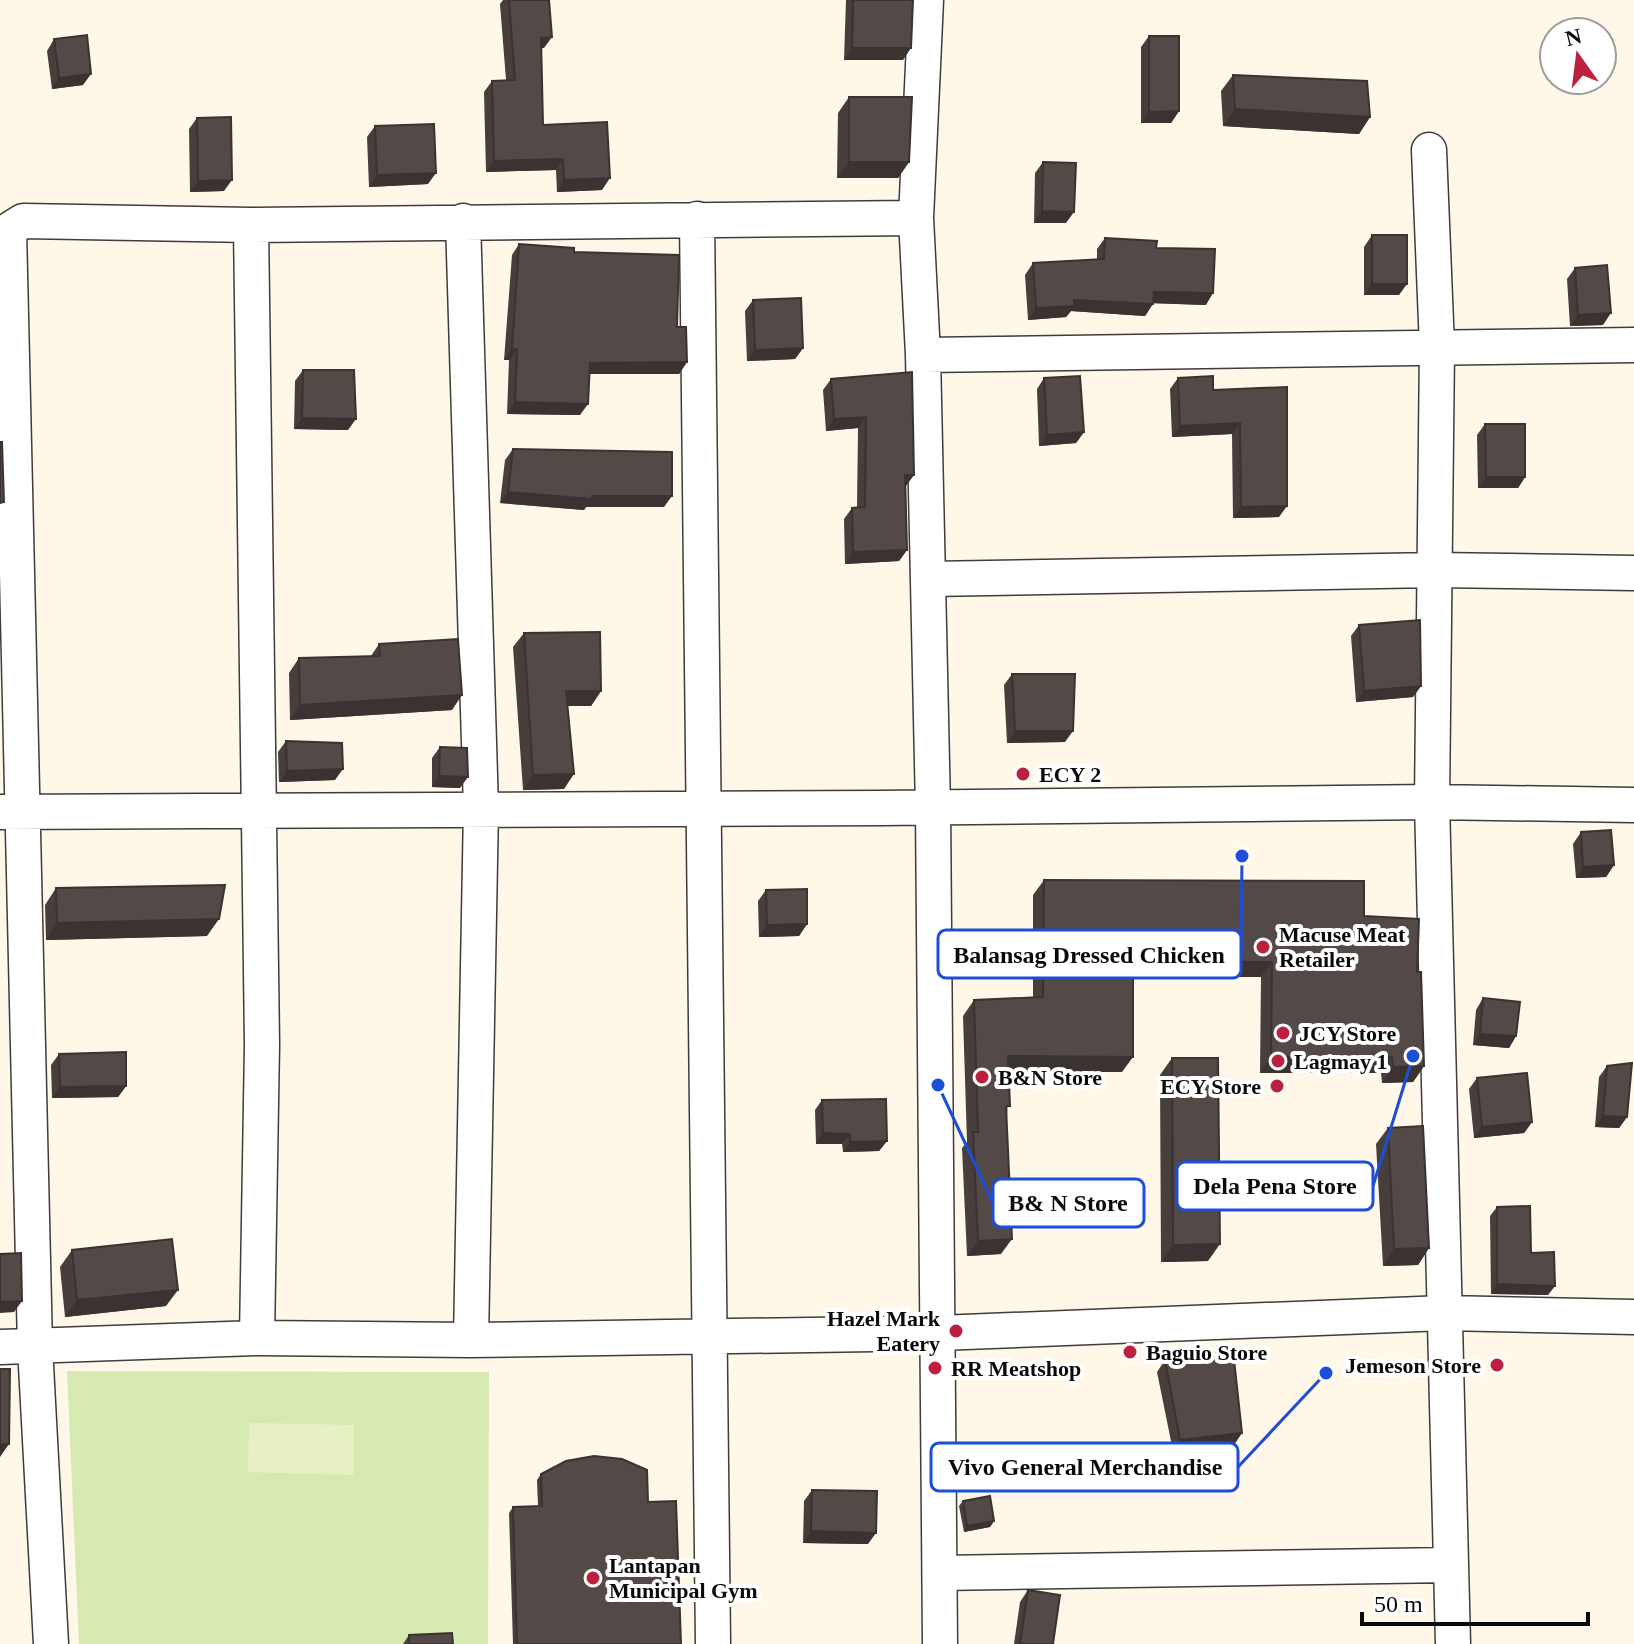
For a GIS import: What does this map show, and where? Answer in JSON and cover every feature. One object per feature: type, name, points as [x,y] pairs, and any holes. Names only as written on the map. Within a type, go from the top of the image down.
[{"type":"street","points":[[926,0],[916,218],[923,355],[933,808],[940,1644]]},
{"type":"street","points":[[1429,150],[1437,347],[1432,802],[1453,1644]]},
{"type":"street","points":[[51,1644],[10,812],[9,230],[23,221],[251,225],[916,218]]},
{"type":"street","points":[[697,219],[713,1644]]},
{"type":"street","points":[[463,221],[481,808],[471,1340]]},
{"type":"street","points":[[251,225],[262,1044],[257,1338]]},
{"type":"street","points":[[923,355],[1634,345]]},
{"type":"street","points":[[929,579],[1435,570],[1634,573]]},
{"type":"street","points":[[10,812],[933,808],[1432,802],[1634,805]]},
{"type":"street","points":[[0,1347],[257,1338],[471,1340],[939,1333],[1444,1313],[1634,1317]]},
{"type":"street","points":[[940,1573],[1450,1565]]},
{"type":"green space","points":[[67,1371],[489,1372],[488,1644],[79,1644]]},
{"type":"green space","points":[[249,1423],[354,1425],[353,1475],[248,1472]]},
{"type":"building","points":[[509,0],[549,0],[552,37],[541,38],[543,125],[607,122],[610,178],[564,180],[563,159],[494,161],[492,81],[515,80]]},
{"type":"building","points":[[853,0],[913,0],[911,48],[852,48]]},
{"type":"building","points":[[87,35],[91,74],[59,78],[54,39]]},
{"type":"building","points":[[1149,36],[1179,36],[1179,111],[1149,112]]},
{"type":"building","points":[[1233,75],[1367,81],[1370,117],[1235,109]]},
{"type":"building","points":[[849,97],[912,97],[909,162],[849,162]]},
{"type":"building","points":[[231,117],[232,180],[198,181],[197,118]]},
{"type":"building","points":[[434,124],[436,173],[377,175],[375,126]]},
{"type":"building","points":[[1043,162],[1076,163],[1074,212],[1042,211]]},
{"type":"building","points":[[1372,235],[1407,235],[1407,284],[1372,284]]},
{"type":"building","points":[[1105,238],[1157,241],[1156,248],[1215,249],[1213,293],[1154,292],[1153,304],[1074,300],[1074,306],[1036,308],[1033,263],[1104,259]]},
{"type":"building","points":[[519,244],[574,248],[574,252],[679,255],[677,327],[686,327],[687,362],[590,363],[588,404],[515,402],[517,349],[512,349]]},
{"type":"building","points":[[1607,265],[1611,313],[1578,315],[1575,268]]},
{"type":"building","points":[[801,298],[803,348],[755,350],[753,300]]},
{"type":"building","points":[[303,370],[354,370],[356,419],[302,418]]},
{"type":"building","points":[[912,372],[914,475],[905,475],[907,550],[853,552],[852,508],[865,507],[866,417],[834,419],[831,379]]},
{"type":"building","points":[[1080,376],[1084,432],[1047,435],[1044,378]]},
{"type":"building","points":[[1213,376],[1213,390],[1287,387],[1287,506],[1241,507],[1240,423],[1180,426],[1178,378]]},
{"type":"building","points":[[1485,424],[1525,424],[1525,477],[1486,477]]},
{"type":"building","points":[[0,442],[4,502],[0,503]]},
{"type":"building","points":[[513,449],[672,452],[672,496],[592,496],[592,499],[508,492]]},
{"type":"building","points":[[1420,620],[1421,686],[1364,691],[1359,625]]},
{"type":"building","points":[[600,632],[601,691],[566,691],[574,774],[533,775],[524,633]]},
{"type":"building","points":[[458,639],[462,695],[300,705],[299,658],[380,656],[379,644]]},
{"type":"building","points":[[1012,674],[1075,674],[1073,731],[1015,731]]},
{"type":"building","points":[[286,741],[342,743],[343,769],[287,771]]},
{"type":"building","points":[[440,747],[467,748],[468,777],[439,776]]},
{"type":"building","points":[[1611,830],[1614,865],[1583,867],[1581,832]]},
{"type":"building","points":[[1044,880],[1364,881],[1364,916],[1419,919],[1417,972],[1421,972],[1424,1066],[1393,1067],[1392,1057],[1271,1057],[1272,962],[1133,961],[1133,1057],[1008,1056],[1010,1106],[1006,1106],[1012,1239],[978,1241],[973,1132],[978,1132],[974,1000],[1043,997]]},
{"type":"building","points":[[225,885],[219,919],[57,923],[56,888]]},
{"type":"building","points":[[807,889],[807,924],[767,925],[766,890]]},
{"type":"building","points":[[1483,998],[1520,1002],[1516,1036],[1480,1034]]},
{"type":"building","points":[[126,1052],[126,1086],[60,1087],[59,1054]]},
{"type":"building","points":[[1172,1058],[1218,1058],[1220,1244],[1173,1245]]},
{"type":"building","points":[[1632,1063],[1627,1117],[1603,1116],[1607,1066]]},
{"type":"building","points":[[1527,1073],[1532,1122],[1482,1127],[1477,1078]]},
{"type":"building","points":[[886,1099],[887,1141],[850,1142],[850,1134],[823,1133],[822,1100]]},
{"type":"building","points":[[1423,1126],[1429,1248],[1394,1249],[1388,1128]]},
{"type":"building","points":[[1530,1206],[1531,1253],[1554,1252],[1555,1286],[1497,1284],[1497,1207]]},
{"type":"building","points":[[172,1239],[178,1290],[77,1300],[72,1250]]},
{"type":"building","points":[[21,1253],[22,1301],[0,1302],[0,1254]]},
{"type":"building","points":[[1233,1350],[1242,1433],[1180,1440],[1165,1360]]},
{"type":"building","points":[[0,1369],[10,1369],[9,1444],[0,1444]]},
{"type":"building","name":"Lantapan Municipal Gym","points":[[594,1456],[622,1459],[647,1470],[648,1502],[676,1501],[681,1644],[517,1644],[513,1507],[542,1506],[541,1474],[566,1461]]},
{"type":"building","points":[[812,1490],[877,1491],[876,1533],[811,1531]]},
{"type":"building","points":[[990,1496],[994,1521],[967,1526],[963,1501]]},
{"type":"building","points":[[1028,1590],[1060,1595],[1053,1644],[1020,1644]]},
{"type":"building","points":[[452,1633],[453,1644],[409,1644],[409,1635]]},
{"type":"place","name":"ECY 2","points":[[1023,774]]},
{"type":"place","name":"Balansag Dressed Chicken","points":[[1242,856]]},
{"type":"place","name":"Macuse Meat Retailer","points":[[1263,947]]},
{"type":"place","name":"JCY Store","points":[[1283,1033]]},
{"type":"place","name":"Dela Pena Store","points":[[1413,1056]]},
{"type":"place","name":"Lagmay 1","points":[[1278,1061]]},
{"type":"place","name":"B&N Store","points":[[982,1077]]},
{"type":"place","name":"B& N Store","points":[[938,1085]]},
{"type":"place","name":"ECY Store","points":[[1277,1086]]},
{"type":"place","name":"Hazel Mark Eatery","points":[[956,1331]]},
{"type":"place","name":"Baguio Store","points":[[1130,1352]]},
{"type":"place","name":"Jemeson Store","points":[[1497,1365]]},
{"type":"place","name":"RR Meatshop","points":[[935,1368]]},
{"type":"place","name":"Vivo General Merchandise","points":[[1326,1373]]},
{"type":"place","name":"Lantapan Municipal Gym","points":[[593,1578]]}]
